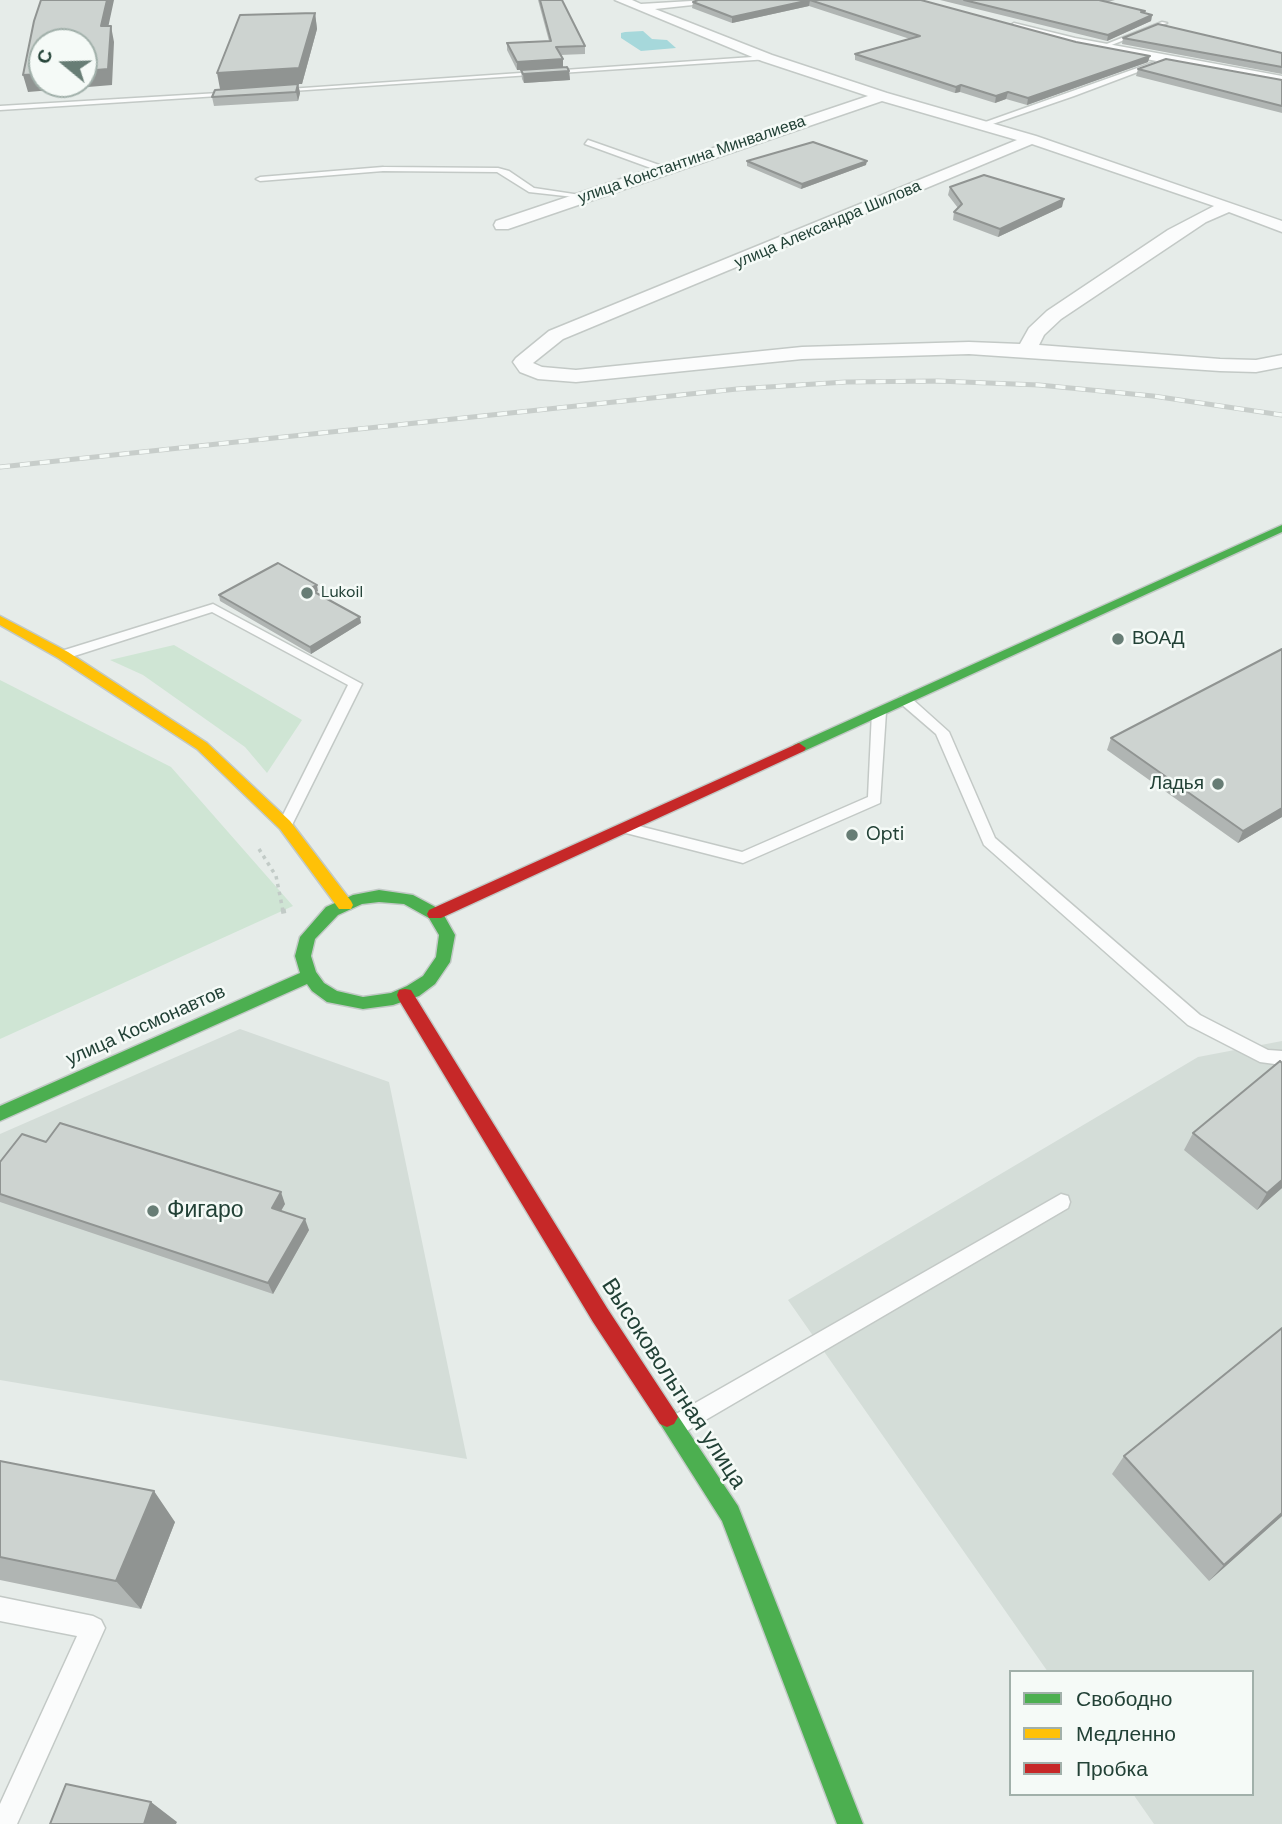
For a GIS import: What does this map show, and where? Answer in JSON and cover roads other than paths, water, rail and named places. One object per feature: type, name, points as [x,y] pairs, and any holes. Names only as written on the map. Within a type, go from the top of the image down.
[{"type":"main road","points":[[435,914],[1282,528]]},
{"type":"main road","points":[[0,620],[63,655],[202,746],[285,825],[345,905]]},
{"type":"main road","points":[[389,896],[415,901],[435,914],[446,935],[444,958],[430,979],[405,995],[372,1003],[351,1002],[325,992],[309,976],[303,960],[308,937],[325,916],[345,905],[359,899],[389,896]]},
{"type":"main road","name":"улица Космонавтов","points":[[0,1114],[309,976]]},
{"type":"main road","name":"Высоковольтная улица","points":[[405,995],[600,1315],[730,1514],[850,1824]]},
{"type":"street","points":[[621,0],[767,58],[882,96],[1031,139],[1229,206],[1282,228]]},
{"type":"street","points":[[638,7],[702,0]]},
{"type":"street","points":[[999,23],[1102,47],[1282,80]]},
{"type":"street","name":"улица Константина Минвалиева","points":[[502,225],[882,96]]},
{"type":"street","name":"улица Александра Шилова","points":[[1027,350],[894,349],[802,353],[576,376],[538,373],[527,369],[523,362],[556,335],[625,309],[1031,139]]},
{"type":"street","points":[[1229,206],[1200,218],[1174,234],[1054,315],[1036,332],[1027,350],[1220,365],[1256,366],[1282,361]]},
{"type":"lane","points":[[1102,47],[1164,23]]},
{"type":"lane","points":[[273,90],[767,58]]},
{"type":"lane","points":[[981,125],[1167,60]]},
{"type":"lane","points":[[0,108],[246,92]]},
{"type":"lane","points":[[588,142],[662,169]]},
{"type":"lane","points":[[260,179],[383,169],[498,170],[532,190],[583,196]]},
{"type":"lane","points":[[63,655],[213,608],[355,684],[285,825]]},
{"type":"lane","points":[[905,700],[943,732],[989,841],[1194,1020],[1266,1057],[1282,1058]]},
{"type":"lane","points":[[625,827],[743,858],[875,800],[879,712]]},
{"type":"lane","points":[[675,1426],[1061,1202]]},
{"type":"lane","points":[[0,1609],[93,1629],[4,1824]]},
{"type":"water","points":[[643,31],[652,39],[667,40],[676,48],[641,51],[621,38],[621,33]]},
{"type":"railway","points":[[0,467],[737,389],[846,382],[938,381],[1039,385],[1153,396],[1282,415]]},
{"type":"place","name":"Lukoil","points":[[307,593]]},
{"type":"place","name":"ВОАД","points":[[1118,639]]},
{"type":"place","name":"Ладья","points":[[1218,784]]},
{"type":"place","name":"Opti","points":[[852,835]]},
{"type":"place","name":"Фигаро","points":[[153,1211]]}]
